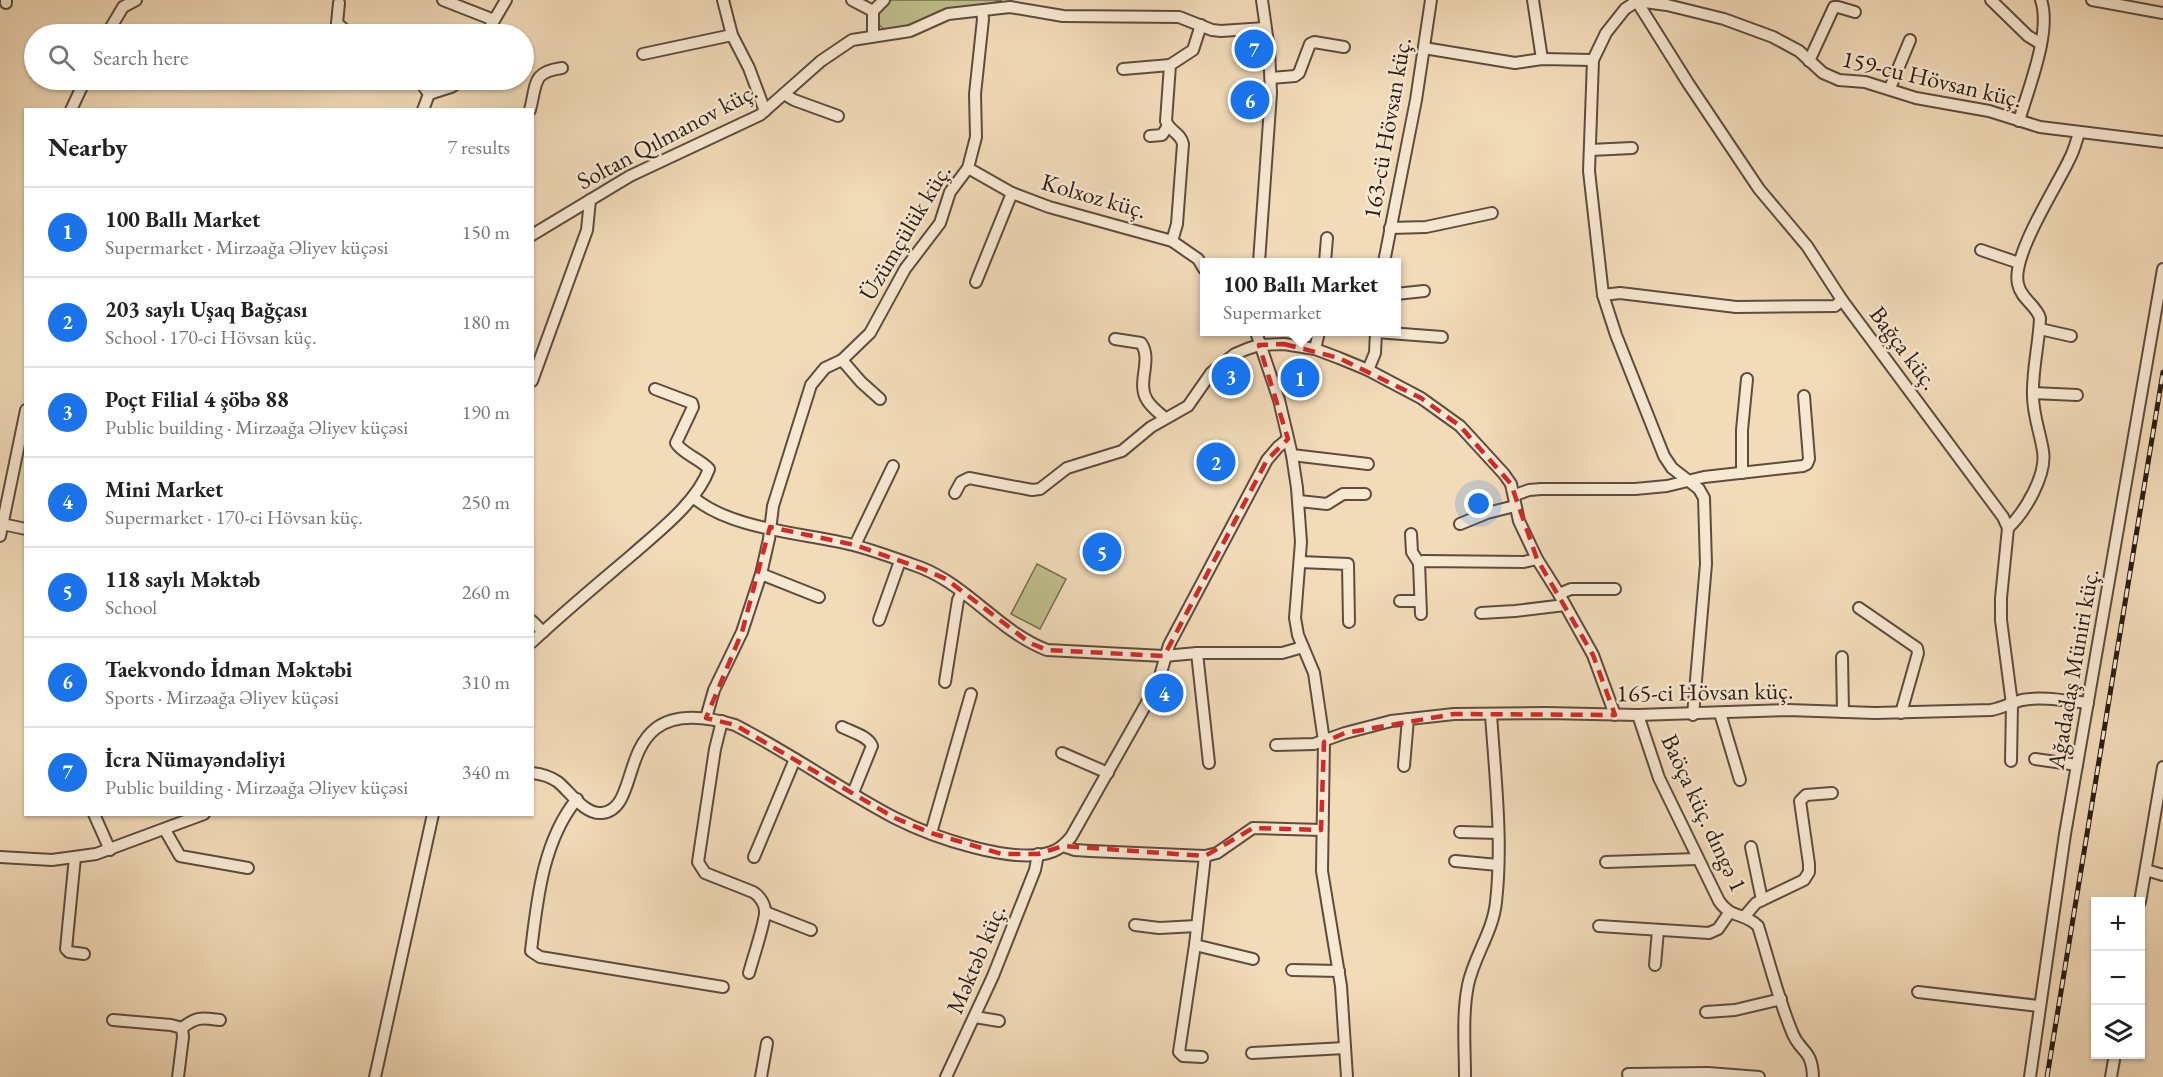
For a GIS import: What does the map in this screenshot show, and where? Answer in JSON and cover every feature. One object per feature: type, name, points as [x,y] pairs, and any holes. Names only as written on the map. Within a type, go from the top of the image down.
[{"type":"street","points":[[113,24],[123,7],[136,0]]},
{"type":"street","points":[[443,0],[494,20]]},
{"type":"street","points":[[492,24],[506,0]]},
{"type":"street","points":[[723,0],[732,35],[749,68],[765,111]]},
{"type":"street","points":[[852,0],[873,11]]},
{"type":"street","points":[[873,36],[873,11],[884,0]]},
{"type":"street","points":[[1259,258],[1271,78],[1262,0]]},
{"type":"street","name":"163-cü Hövsan küç.","points":[[1385,258],[1416,100],[1431,0]]},
{"type":"street","points":[[1533,0],[1542,59]]},
{"type":"street","points":[[1636,0],[1625,9],[1606,33],[1593,60],[1589,171],[1603,296],[1616,335],[1664,456],[1672,468],[1699,489],[1704,498],[1706,564],[1693,715]]},
{"type":"street","name":"159-cu Hövsan küç.","points":[[1636,0],[1669,2],[1773,37],[1799,51],[1823,73],[1839,80],[1865,82],[1916,98],[1975,107],[2040,127],[2163,142]]},
{"type":"street","name":"Bağça küç.","points":[[1636,0],[1759,189],[1807,246],[1842,300],[1979,481],[2008,528]]},
{"type":"street","points":[[1991,0],[2028,36],[2041,44]]},
{"type":"street","points":[[2019,121],[2041,44],[2044,26],[2041,0]]},
{"type":"street","points":[[2092,0],[2163,13]]},
{"type":"street","points":[[338,24],[339,3]]},
{"type":"street","name":"Soltan Qılmanov küç.","points":[[534,233],[630,176],[765,111],[821,61],[852,40],[910,31],[948,14],[1022,4],[1063,16],[1168,16],[1190,20],[1221,31],[1266,28]]},
{"type":"street","points":[[1809,61],[1834,7],[1838,6],[1855,12]]},
{"type":"street","name":"Üzümçülük küç.","points":[[706,718],[714,690],[742,632],[761,574],[773,506],[811,384],[825,368],[842,360],[870,333],[905,269],[940,223],[950,192],[968,168],[976,137],[975,94],[982,11]]},
{"type":"street","points":[[1123,69],[1170,65],[1193,50],[1201,25]]},
{"type":"street","points":[[643,54],[732,35]]},
{"type":"street","points":[[1890,88],[1910,40]]},
{"type":"street","points":[[1271,78],[1295,76],[1299,73],[1310,44],[1314,42],[1344,47]]},
{"type":"street","points":[[1424,48],[1515,63],[1542,59],[1593,60]]},
{"type":"street","points":[[1170,65],[1166,121],[1168,126],[1182,137],[1183,144],[1178,224],[1173,241]]},
{"type":"street","points":[[530,108],[540,75],[546,70],[562,68]]},
{"type":"street","points":[[72,108],[80,90]]},
{"type":"street","points":[[426,90],[429,94]]},
{"type":"street","points":[[429,94],[442,90]]},
{"type":"street","points":[[424,108],[429,94]]},
{"type":"street","points":[[784,94],[838,116]]},
{"type":"street","points":[[1150,136],[1162,135],[1168,126]]},
{"type":"street","points":[[2011,761],[2012,704],[2001,620],[2008,528],[2026,506],[2042,468],[2044,453],[2033,407],[2040,318],[2038,311],[2021,293],[2017,283],[2019,263],[2046,202],[2070,159],[2079,133]]},
{"type":"street","points":[[1590,150],[1632,148]]},
{"type":"street","name":"Kolxoz küç.","points":[[968,168],[1012,193],[1049,207],[1173,241],[1200,262]]},
{"type":"street","points":[[976,282],[1012,193]]},
{"type":"street","points":[[534,376],[587,230],[590,200]]},
{"type":"street","points":[[1390,228],[1426,227],[1492,213]]},
{"type":"street","points":[[1325,258],[1327,238]]},
{"type":"street","points":[[1981,250],[2019,263]]},
{"type":"street","name":"Ağadadaş Müniri küç.","points":[[2030,1077],[2077,765],[2163,268]]},
{"type":"street","points":[[1401,293],[1424,291]]},
{"type":"street","points":[[1603,296],[1620,293],[1736,307],[1820,307],[1835,306],[1842,300]]},
{"type":"street","points":[[2040,329],[2071,336]]},
{"type":"street","points":[[1401,334],[1442,337]]},
{"type":"street","points":[[1257,336],[1273,378],[1292,455],[1299,501],[1300,562],[1295,610],[1298,635],[1314,673],[1324,741],[1321,830],[1323,886],[1339,970],[1344,1011],[1347,1077]]},
{"type":"street","points":[[1315,349],[1318,336]]},
{"type":"street","points":[[1368,370],[1375,353],[1376,336]]},
{"type":"street","points":[[1115,339],[1141,343],[1146,351],[1143,385],[1146,399],[1165,418]]},
{"type":"street","points":[[955,494],[961,482],[969,478],[1032,490],[1040,489],[1066,468],[1122,451],[1165,418],[1188,406],[1204,382],[1222,363],[1235,354],[1259,345],[1284,344],[1315,349],[1368,370],[1421,398],[1460,426],[1504,474],[1511,484],[1519,520],[1537,559],[1593,655],[1615,715]]},
{"type":"street","points":[[842,360],[880,399]]},
{"type":"street","points":[[1742,473],[1742,430],[1747,379]]},
{"type":"street","points":[[534,640],[658,532],[693,497],[709,469],[676,443],[693,403],[655,389]]},
{"type":"street","points":[[2033,393],[2077,395]]},
{"type":"street","points":[[1460,525],[1515,501],[1529,490],[1635,489],[1803,466],[1809,459],[1804,396]]},
{"type":"street","points":[[0,536],[24,420]]},
{"type":"street","points":[[534,773],[549,777],[557,782],[594,813],[609,812],[620,800],[640,748],[649,733],[677,719],[706,718],[751,734],[895,818],[931,833],[1002,854],[1052,852],[1063,846],[1071,837],[1108,773],[1155,687],[1164,656],[1267,460],[1288,439]]},
{"type":"street","points":[[1292,455],[1368,464]]},
{"type":"street","points":[[855,545],[894,466]]},
{"type":"street","points":[[1299,501],[1327,504],[1343,494],[1365,494]]},
{"type":"street","points":[[693,497],[716,512],[755,525],[855,545],[946,579],[1014,632],[1030,643],[1047,650],[1164,656],[1197,653],[1282,653],[1303,647]]},
{"type":"street","points":[[2,524],[24,529]]},
{"type":"street","points":[[1411,534],[1412,552],[1419,563],[1421,614]]},
{"type":"street","points":[[1419,563],[1424,561],[1524,562],[1537,559]]},
{"type":"street","points":[[879,620],[900,561]]},
{"type":"street","points":[[1300,562],[1348,564],[1349,622]]},
{"type":"street","points":[[761,574],[819,597]]},
{"type":"street","points":[[1559,594],[1571,589],[1615,589]]},
{"type":"street","points":[[945,682],[958,600],[962,592]]},
{"type":"street","points":[[1400,600],[1420,601]]},
{"type":"street","points":[[1481,613],[1565,605]]},
{"type":"street","points":[[1859,608],[1917,648],[1918,653],[1901,713]]},
{"type":"street","points":[[534,623],[543,632]]},
{"type":"street","points":[[1197,653],[1209,763]]},
{"type":"street","points":[[1842,657],[1843,712]]},
{"type":"street","points":[[931,833],[971,694]]},
{"type":"street","name":"165-ci Hövsan küç.","points":[[1276,745],[1314,744],[1345,733],[1408,719],[1454,714],[1693,715],[1788,710],[1901,713],[1991,710],[2036,699],[2088,703]]},
{"type":"street","points":[[1720,713],[1740,780]]},
{"type":"street","points":[[1465,1077],[1465,1020],[1468,986],[1492,921],[1496,903],[1498,833],[1491,714]]},
{"type":"street","name":"Baöça küç. dıngə 1","points":[[1638,715],[1659,778],[1719,901],[1729,913],[1752,920],[1758,926],[1792,1034],[1809,1054],[1813,1066],[1813,1077]]},
{"type":"street","points":[[1404,766],[1408,719]]},
{"type":"street","points":[[722,722],[715,749],[698,862],[700,869],[705,873],[758,895],[765,912],[749,973]]},
{"type":"street","points":[[842,728],[871,742],[872,746],[853,794]]},
{"type":"street","points":[[1062,753],[1108,773]]},
{"type":"street","points":[[753,857],[795,759]]},
{"type":"street","points":[[2035,759],[2077,765]]},
{"type":"street","points":[[2141,897],[2163,767]]},
{"type":"street","points":[[1744,917],[1749,909],[1762,900],[1807,877],[1809,864],[1800,801],[1806,795],[1832,793]]},
{"type":"street","points":[[577,799],[559,823],[548,856],[534,922],[531,951],[540,957],[723,987]]},
{"type":"street","points":[[95,816],[110,850]]},
{"type":"street","points":[[0,857],[52,860],[110,850],[199,816]]},
{"type":"street","points":[[375,1077],[433,816]]},
{"type":"street","points":[[1063,846],[1075,850],[1205,856],[1217,853],[1252,828],[1321,830]]},
{"type":"street","points":[[165,830],[180,856],[248,868]]},
{"type":"street","points":[[1460,832],[1498,833]]},
{"type":"street","points":[[1751,847],[1762,900]]},
{"type":"street","name":"Məktəb küç.","points":[[946,1077],[975,1017],[1038,862],[1038,854]]},
{"type":"street","points":[[1202,1057],[1183,1056],[1179,1052],[1205,856]]},
{"type":"street","points":[[75,857],[66,950],[84,954]]},
{"type":"street","points":[[1606,862],[1697,859]]},
{"type":"street","points":[[1455,861],[1498,865]]},
{"type":"street","points":[[2146,870],[2163,875]]},
{"type":"street","points":[[765,912],[811,930]]},
{"type":"street","points":[[1599,926],[1713,932],[1718,929],[1729,913]]},
{"type":"street","points":[[1135,926],[1159,928],[1197,926]]},
{"type":"street","points":[[1655,965],[1658,930]]},
{"type":"street","points":[[1195,945],[1253,959]]},
{"type":"street","points":[[1293,970],[1339,970]]},
{"type":"street","points":[[1918,992],[2039,1006]]},
{"type":"street","points":[[1706,1012],[1735,1010],[1781,999]]},
{"type":"street","points":[[975,1017],[999,1021]]},
{"type":"street","points":[[182,1028],[193,1019],[220,1020]]},
{"type":"street","points":[[113,1020],[182,1028]]},
{"type":"street","points":[[178,1077],[182,1028]]},
{"type":"street","points":[[761,1077],[767,1043]]},
{"type":"street","points":[[1252,1053],[1346,1048]]},
{"type":"street","points":[[2111,1077],[2114,1059]]},
{"type":"street","points":[[1628,1074],[1708,1072],[1759,1077]]},
{"type":"highlighted area","points":[[1284,344],[1339,358],[1421,398],[1460,426],[1511,484],[1537,559],[1593,655],[1615,715],[1454,714],[1345,733],[1324,742],[1321,830],[1253,828],[1205,856],[1063,846],[1038,854],[1002,854],[931,833],[895,818],[735,725],[706,718],[742,632],[770,527],[855,545],[946,579],[1030,643],[1047,650],[1164,656],[1267,460],[1288,439],[1259,345]]},
{"type":"shaded area","points":[[889,0],[1002,0],[974,9],[940,12],[908,29],[886,31],[877,23],[877,14]]},
{"type":"shaded area","points":[[1037,564],[1066,579],[1040,629],[1011,614]]},
{"type":"railway","points":[[2047,1077],[2163,372]]},
{"type":"place","name":"İcra Nümayəndəliyi","points":[[1254,49]]},
{"type":"place","name":"Taekvondo İdman Məktəbi","points":[[1250,100]]},
{"type":"place","name":"Poçt Filial 4 şöbə 88","points":[[1231,376]]},
{"type":"place","name":"100 Ballı Market","points":[[1300,378]]},
{"type":"place","name":"203 saylı Uşaq Bağçası","points":[[1216,462]]},
{"type":"place","name":"118 saylı Məktəb","points":[[1102,552]]},
{"type":"place","name":"Mini Market","points":[[1164,693]]}]
